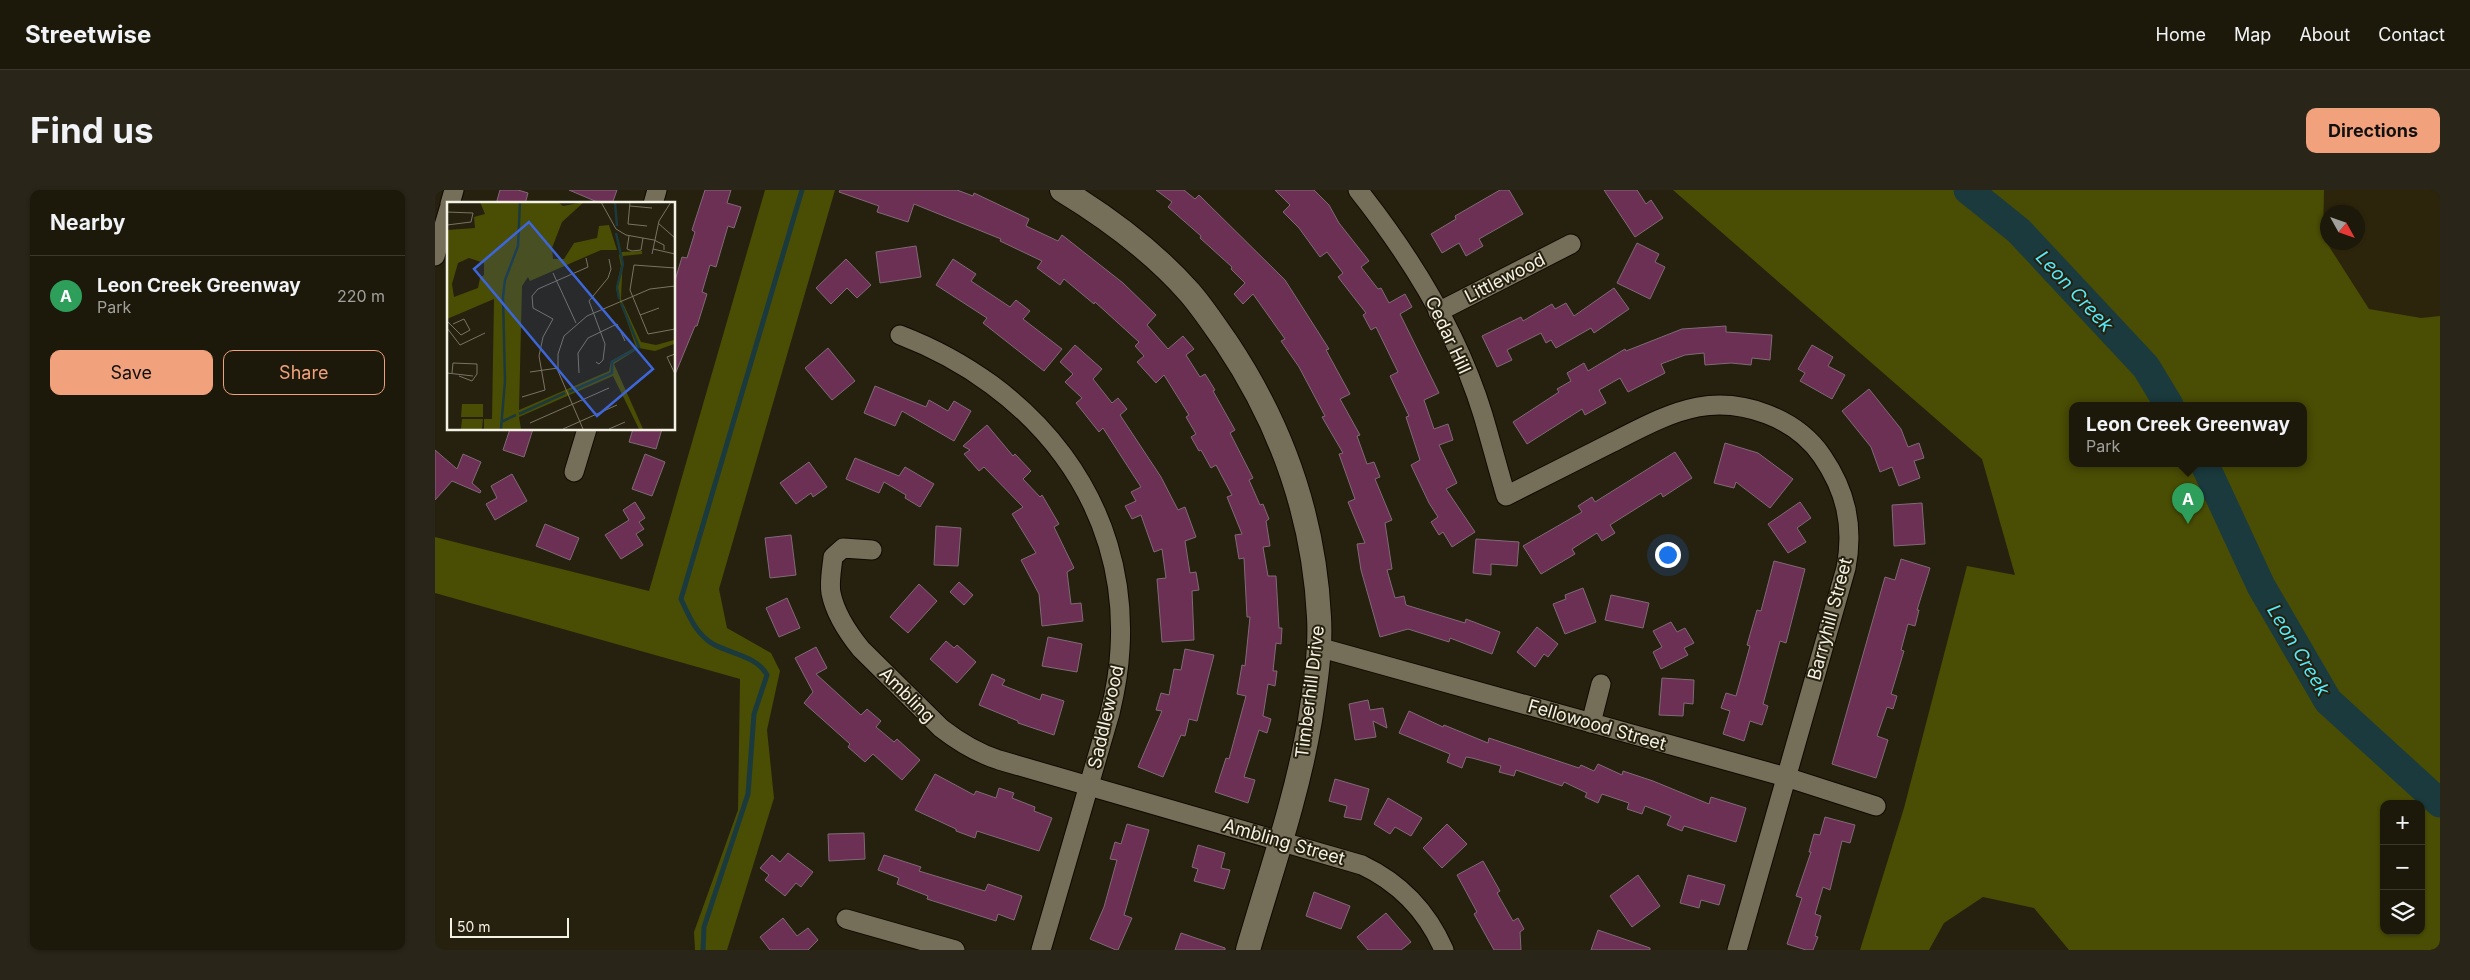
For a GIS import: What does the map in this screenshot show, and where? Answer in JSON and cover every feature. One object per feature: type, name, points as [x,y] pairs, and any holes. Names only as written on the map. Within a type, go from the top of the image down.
[{"type":"street","name":"Cedar Hill","points":[[1358,190],[1387,226],[1426,288],[1457,348],[1483,414],[1506,496]]},
{"type":"street","name":"Timberhill Drive","points":[[1077,194],[1147,251],[1190,293],[1242,365],[1260,398],[1290,465],[1305,518],[1315,571],[1319,619],[1318,647],[1310,719],[1299,773],[1248,950]]},
{"type":"street","points":[[435,256],[447,216]]},
{"type":"street","name":"Littlewood","points":[[1438,312],[1571,244]]},
{"type":"street","name":"Saddlewood","points":[[899,335],[927,345],[980,374],[1030,415],[1071,465],[1100,522],[1117,584],[1120,649],[1110,713],[1041,950]]},
{"type":"street","name":"Barryhill Street","points":[[1506,496],[1661,418],[1699,407],[1725,405],[1750,408],[1775,418],[1799,432],[1819,451],[1834,474],[1845,499],[1850,526],[1849,554],[1737,950]]},
{"type":"street","points":[[574,472],[587,430]]},
{"type":"street","name":"Ambling","points":[[872,550],[843,548],[833,557],[831,592],[838,613],[850,635],[861,649],[941,728],[968,747],[999,760],[1089,786]]},
{"type":"street","name":"Fellowood Street","points":[[1318,647],[1786,777],[1876,806]]},
{"type":"street","points":[[1591,723],[1601,684]]},
{"type":"street","name":"Ambling Street","points":[[1089,786],[1362,865],[1389,880],[1423,912],[1444,950]]},
{"type":"street","points":[[846,919],[955,950]]},
{"type":"shaded area","points":[[765,190],[835,190],[719,589],[727,628],[771,653],[780,671],[767,730],[774,798],[727,950],[695,950],[694,932],[738,810],[740,679],[435,593],[435,537],[649,591]]},
{"type":"shaded area","points":[[1673,190],[2324,190],[2324,205],[2320,205],[2320,250],[2331,250],[2369,309],[2421,318],[2440,316],[2440,950],[2069,950],[2034,908],[1983,897],[1944,923],[1929,950],[1860,950],[1904,808],[1967,566],[2015,575],[1982,459]]},
{"type":"shaded area","points":[[2105,190],[2440,190],[2440,571],[2307,410],[2307,402],[2300,402]]},
{"type":"building","points":[[500,190],[518,190],[528,193],[526,202],[497,202]]},
{"type":"building","points":[[569,190],[617,190],[613,202],[597,202]]},
{"type":"building","points":[[705,190],[731,190],[727,203],[741,207],[734,228],[728,226],[716,267],[710,265],[702,292],[707,294],[697,326],[695,326],[675,375],[675,281],[682,257],[687,258],[695,232],[692,230]]},
{"type":"building","points":[[840,190],[957,190],[973,196],[974,193],[1029,219],[1026,226],[1058,241],[1062,235],[1123,283],[1156,315],[1147,325],[1168,349],[1183,336],[1194,349],[1186,355],[1200,377],[1205,374],[1215,390],[1213,391],[1235,430],[1230,433],[1253,478],[1249,480],[1260,505],[1263,504],[1269,519],[1266,521],[1270,546],[1263,547],[1268,576],[1276,576],[1279,628],[1282,628],[1281,644],[1276,643],[1273,671],[1277,671],[1275,686],[1268,684],[1263,716],[1271,719],[1267,733],[1259,730],[1244,777],[1255,780],[1248,803],[1215,792],[1226,758],[1229,759],[1246,696],[1237,694],[1242,665],[1245,666],[1250,617],[1247,617],[1244,558],[1239,559],[1235,535],[1242,534],[1227,497],[1232,495],[1216,465],[1211,468],[1191,437],[1196,434],[1186,417],[1189,415],[1164,375],[1156,383],[1137,362],[1144,356],[1135,346],[1139,342],[1095,302],[1094,304],[1064,279],[1060,285],[1037,268],[1042,261],[1000,241],[1001,239],[914,204],[908,222],[877,212],[879,206],[839,192]]},
{"type":"building","points":[[1156,190],[1184,190],[1195,199],[1199,195],[1285,280],[1329,349],[1326,350],[1350,394],[1340,399],[1360,435],[1357,436],[1367,464],[1374,462],[1380,477],[1375,479],[1392,520],[1385,523],[1392,569],[1387,570],[1395,598],[1404,596],[1406,605],[1465,623],[1466,619],[1500,632],[1492,654],[1450,638],[1449,642],[1408,629],[1380,637],[1361,570],[1357,544],[1365,543],[1348,502],[1355,499],[1339,454],[1343,453],[1322,417],[1325,416],[1299,367],[1281,341],[1285,339],[1253,294],[1243,304],[1234,294],[1245,283],[1231,269],[1232,267],[1200,238],[1201,236],[1168,207],[1172,202]]},
{"type":"building","points":[[1275,190],[1314,190],[1329,205],[1339,223],[1369,261],[1361,267],[1378,289],[1381,288],[1389,303],[1405,294],[1412,307],[1400,314],[1439,393],[1424,400],[1434,429],[1448,424],[1453,440],[1439,445],[1457,483],[1446,489],[1475,532],[1452,547],[1443,532],[1439,535],[1431,522],[1438,517],[1429,503],[1411,465],[1420,460],[1406,417],[1409,416],[1390,376],[1398,372],[1376,327],[1371,330],[1363,315],[1366,313],[1338,277],[1343,273],[1327,252],[1320,257],[1299,228],[1283,212],[1290,205]]},
{"type":"building","points":[[1500,190],[1509,190],[1523,214],[1479,239],[1483,246],[1466,256],[1459,243],[1442,253],[1431,234],[1456,219],[1455,216]]},
{"type":"building","points":[[1604,190],[1637,190],[1646,204],[1651,200],[1663,218],[1635,237]]},
{"type":"building","points":[[1637,243],[1659,254],[1655,262],[1665,267],[1650,299],[1617,283]]},
{"type":"building","points":[[916,246],[921,277],[880,283],[876,252]]},
{"type":"building","points":[[846,259],[871,285],[857,298],[847,288],[831,304],[816,288]]},
{"type":"building","points":[[953,259],[976,274],[971,281],[1010,307],[1016,300],[1030,311],[1023,319],[1062,349],[1044,371],[983,323],[987,318],[936,285]]},
{"type":"building","points":[[1614,288],[1629,309],[1594,333],[1591,328],[1556,348],[1551,340],[1546,343],[1541,333],[1507,350],[1512,360],[1497,367],[1482,336],[1521,317],[1523,321],[1552,304],[1555,309],[1566,303],[1574,316]]},
{"type":"building","points":[[1726,326],[1726,332],[1772,335],[1770,360],[1752,358],[1751,365],[1731,363],[1705,365],[1704,353],[1685,355],[1661,364],[1665,373],[1628,392],[1620,378],[1599,390],[1606,403],[1585,415],[1582,409],[1527,444],[1513,422],[1559,392],[1557,389],[1571,381],[1567,373],[1584,363],[1588,371],[1625,349],[1626,351],[1682,329]]},
{"type":"building","points":[[1075,345],[1102,369],[1093,379],[1112,403],[1118,398],[1127,409],[1120,415],[1161,477],[1178,510],[1185,507],[1196,537],[1185,541],[1190,573],[1196,572],[1199,590],[1192,591],[1194,640],[1162,642],[1157,579],[1166,578],[1162,549],[1154,552],[1141,515],[1132,519],[1125,506],[1136,501],[1131,492],[1141,487],[1103,428],[1099,432],[1076,403],[1082,398],[1065,382],[1073,374],[1060,362]]},
{"type":"building","points":[[1812,345],[1833,357],[1828,366],[1845,375],[1832,399],[1800,381],[1805,373],[1798,369]]},
{"type":"building","points":[[828,348],[855,381],[832,400],[805,368]]},
{"type":"building","points":[[875,386],[926,407],[929,400],[948,411],[954,401],[971,411],[954,441],[902,411],[895,426],[864,413]]},
{"type":"building","points":[[1869,389],[1901,429],[1908,447],[1919,443],[1924,458],[1914,461],[1920,478],[1899,486],[1892,467],[1880,472],[1871,447],[1842,411]]},
{"type":"building","points":[[987,425],[1013,456],[1015,454],[1031,471],[1023,479],[1040,497],[1042,495],[1059,524],[1054,527],[1074,568],[1067,572],[1071,604],[1081,603],[1083,621],[1042,626],[1039,594],[1021,560],[1036,553],[1012,514],[1023,507],[984,467],[979,471],[964,454],[970,450],[963,446]]},
{"type":"building","points":[[510,430],[533,430],[524,457],[503,450]]},
{"type":"building","points":[[633,430],[662,430],[656,449],[629,442]]},
{"type":"building","points":[[1725,443],[1758,453],[1793,479],[1770,508],[1736,482],[1734,488],[1714,483]]},
{"type":"building","points":[[435,450],[457,469],[463,454],[481,462],[472,483],[481,491],[480,493],[452,481],[435,500]]},
{"type":"building","points":[[1675,452],[1692,478],[1663,497],[1661,493],[1610,525],[1615,533],[1602,541],[1597,533],[1572,549],[1575,554],[1541,574],[1523,546],[1582,512],[1578,506],[1592,497],[1595,502]]},
{"type":"building","points":[[645,454],[665,462],[652,496],[632,489]]},
{"type":"building","points":[[855,458],[899,476],[905,467],[934,484],[920,507],[905,498],[906,495],[884,482],[879,493],[846,479]]},
{"type":"building","points":[[809,462],[827,487],[813,497],[811,493],[796,504],[780,483]]},
{"type":"building","points":[[512,474],[527,501],[495,520],[486,504],[497,498],[491,486]]},
{"type":"building","points":[[635,502],[645,518],[639,522],[644,529],[636,534],[643,545],[621,559],[605,535],[629,520],[623,510]]},
{"type":"building","points":[[1800,502],[1811,518],[1797,528],[1806,542],[1788,553],[1768,524]]},
{"type":"building","points":[[1922,503],[1925,544],[1894,546],[1892,505]]},
{"type":"building","points":[[545,524],[579,538],[570,560],[536,546]]},
{"type":"building","points":[[936,526],[961,528],[958,566],[934,565]]},
{"type":"building","points":[[791,535],[796,575],[770,578],[765,538]]},
{"type":"building","points":[[1476,539],[1519,542],[1517,566],[1491,564],[1491,575],[1473,573]]},
{"type":"building","points":[[1901,559],[1930,568],[1917,610],[1919,610],[1915,626],[1908,624],[1901,650],[1904,651],[1891,694],[1897,696],[1893,709],[1887,707],[1877,736],[1888,740],[1876,778],[1832,764],[1885,577],[1895,580]]},
{"type":"building","points":[[1774,561],[1805,569],[1786,643],[1780,641],[1763,704],[1768,706],[1762,725],[1750,721],[1744,741],[1723,734],[1730,711],[1721,708],[1726,693],[1736,696],[1750,646],[1747,645],[1757,610],[1761,611]]},
{"type":"building","points":[[959,582],[973,595],[964,605],[950,592]]},
{"type":"building","points":[[919,584],[937,601],[908,633],[890,617]]},
{"type":"building","points":[[1583,588],[1596,622],[1565,634],[1553,604],[1566,599],[1565,595]]},
{"type":"building","points":[[1611,595],[1649,603],[1643,628],[1605,620]]},
{"type":"building","points":[[787,598],[800,628],[779,637],[766,608]]},
{"type":"building","points":[[1671,622],[1677,632],[1685,628],[1694,643],[1684,648],[1688,655],[1661,669],[1653,652],[1662,647],[1653,631]]},
{"type":"building","points":[[1537,627],[1558,644],[1548,657],[1544,654],[1535,667],[1517,652]]},
{"type":"building","points":[[1048,637],[1082,644],[1077,672],[1042,666]]},
{"type":"building","points":[[946,641],[954,648],[957,645],[976,662],[957,683],[930,659]]},
{"type":"building","points":[[816,647],[827,668],[816,674],[861,715],[867,709],[881,721],[876,727],[894,742],[897,739],[920,760],[902,780],[873,754],[865,762],[848,747],[850,744],[804,703],[813,692],[795,658]]},
{"type":"building","points":[[1185,649],[1214,655],[1197,721],[1189,719],[1185,736],[1181,735],[1163,777],[1138,767],[1162,711],[1156,710],[1161,693],[1169,695],[1174,669],[1181,670]]},
{"type":"building","points":[[992,674],[1005,680],[1002,685],[1040,700],[1042,694],[1064,701],[1054,735],[1018,723],[1018,721],[979,705]]},
{"type":"building","points":[[1662,678],[1694,680],[1693,704],[1684,703],[1683,716],[1659,715]]},
{"type":"building","points":[[1368,700],[1370,710],[1383,708],[1387,728],[1373,721],[1376,737],[1355,740],[1349,704]]},
{"type":"building","points":[[1409,711],[1443,727],[1444,725],[1488,743],[1489,738],[1579,768],[1581,765],[1594,771],[1598,764],[1622,775],[1623,771],[1653,781],[1709,804],[1711,797],[1746,808],[1736,842],[1684,826],[1682,831],[1667,825],[1671,816],[1645,806],[1642,814],[1627,809],[1629,803],[1602,794],[1598,803],[1585,797],[1587,793],[1564,782],[1562,786],[1516,770],[1514,776],[1499,772],[1501,766],[1472,758],[1466,757],[1462,768],[1447,762],[1450,754],[1399,733]]},
{"type":"building","points":[[935,774],[974,795],[976,791],[996,798],[999,788],[1014,793],[1012,798],[1035,807],[1034,811],[1052,818],[1039,851],[977,831],[975,838],[956,831],[956,829],[915,810]]},
{"type":"building","points":[[1335,779],[1369,789],[1361,820],[1344,817],[1347,806],[1329,801]]},
{"type":"building","points":[[1388,798],[1422,818],[1411,836],[1395,827],[1390,834],[1374,824]]},
{"type":"building","points":[[1825,817],[1855,825],[1850,843],[1842,841],[1830,890],[1823,887],[1815,914],[1821,916],[1815,936],[1818,937],[1813,950],[1806,950],[1787,944],[1802,898],[1796,896],[1811,852],[1809,852],[1814,834],[1820,835]]},
{"type":"building","points":[[1127,824],[1149,830],[1124,915],[1132,918],[1118,950],[1116,950],[1090,939],[1104,907],[1117,860],[1110,859],[1115,842],[1121,844]]},
{"type":"building","points":[[1447,824],[1467,844],[1442,868],[1423,848]]},
{"type":"building","points":[[864,833],[865,859],[829,861],[828,834]]},
{"type":"building","points":[[1198,845],[1225,853],[1221,868],[1230,870],[1224,889],[1194,881],[1198,869],[1192,867]]},
{"type":"building","points":[[788,853],[813,872],[801,887],[796,883],[785,896],[765,880],[769,875],[760,868],[772,855],[780,862]]},
{"type":"building","points":[[884,855],[921,867],[919,871],[985,891],[988,884],[1022,896],[1014,920],[998,914],[996,921],[927,899],[928,896],[897,884],[899,878],[878,870]]},
{"type":"building","points":[[1483,861],[1500,891],[1497,893],[1513,921],[1518,918],[1524,929],[1520,932],[1521,950],[1494,950],[1474,914],[1477,912],[1457,875]]},
{"type":"building","points":[[1638,875],[1660,906],[1632,927],[1610,896]]},
{"type":"building","points":[[1688,875],[1725,885],[1719,905],[1701,900],[1699,908],[1680,903]]},
{"type":"building","points":[[1314,892],[1350,906],[1341,929],[1306,916]]},
{"type":"building","points":[[1386,913],[1411,942],[1401,950],[1368,950],[1357,937]]},
{"type":"building","points":[[783,918],[797,936],[808,928],[818,940],[808,950],[770,950],[760,937]]},
{"type":"building","points":[[1598,930],[1650,948],[1650,950],[1591,950]]},
{"type":"building","points":[[1181,933],[1225,948],[1225,950],[1175,950]]},
{"type":"waterway","points":[[703,950],[704,927],[748,794],[754,714],[767,675],[763,669],[750,659],[707,640],[694,624],[681,599],[802,190]]},
{"type":"waterway","name":"Leon Creek","points":[[1968,190],[2019,231],[2146,367],[2167,402]]},
{"type":"waterway","name":"Leon Creek","points":[[2206,467],[2261,586],[2328,701],[2440,803]]},
{"type":"place","name":"Leon Creek Greenway","points":[[2188,524]]}]
